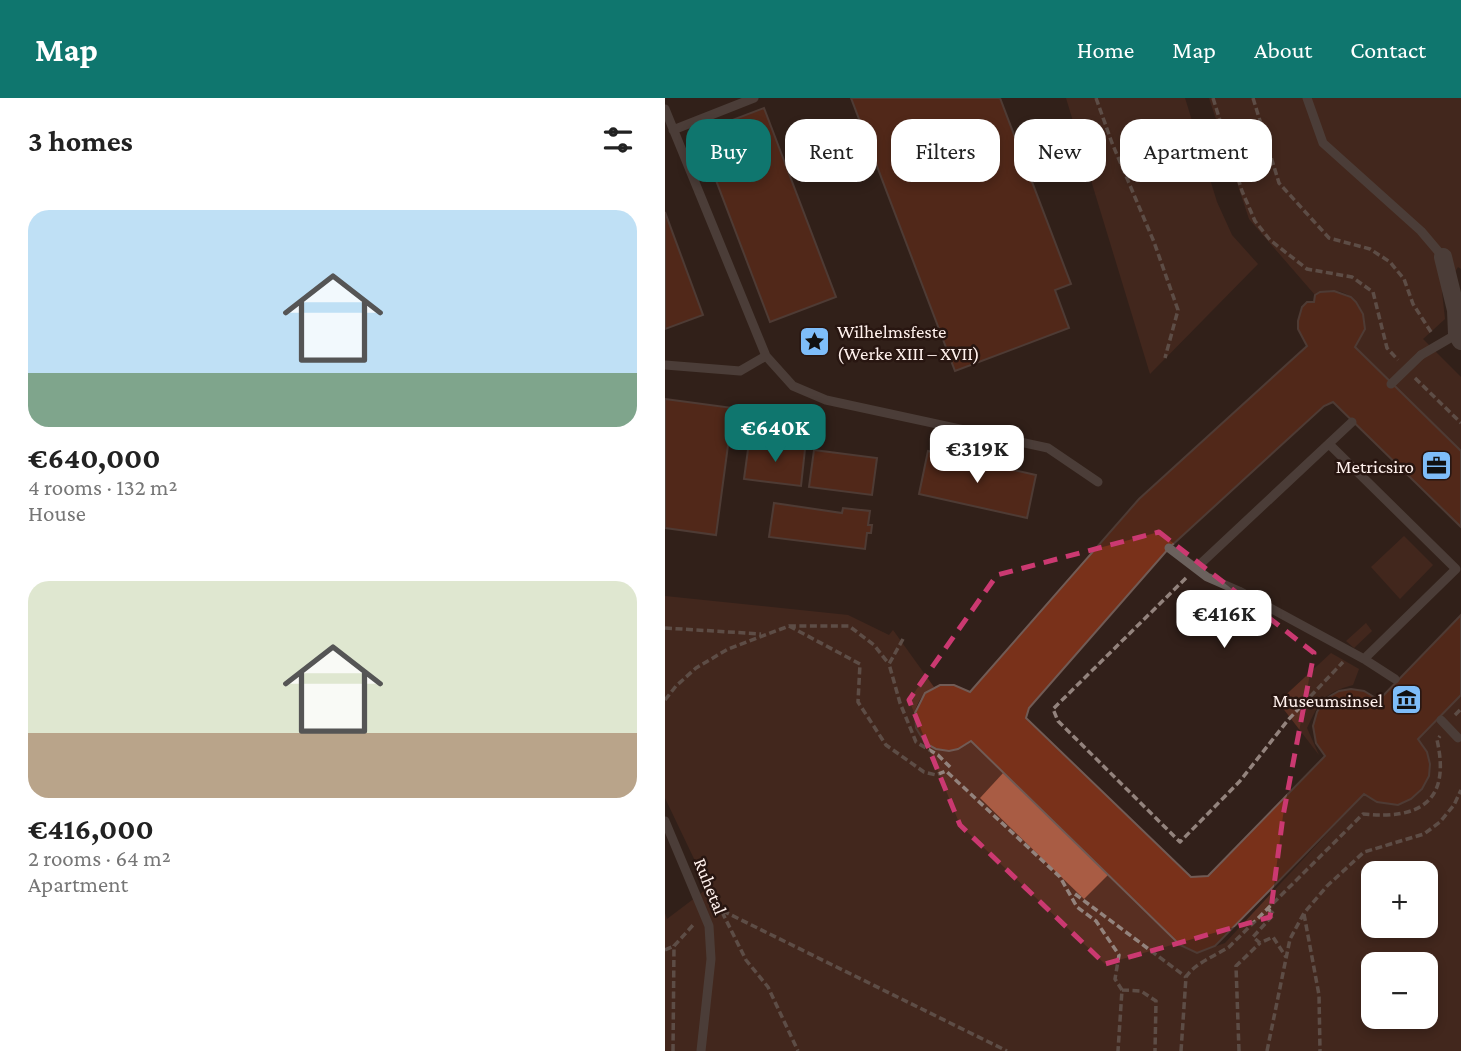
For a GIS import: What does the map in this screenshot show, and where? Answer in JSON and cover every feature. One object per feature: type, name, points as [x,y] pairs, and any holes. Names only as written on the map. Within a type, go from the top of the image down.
[{"type":"street","points":[[1443,257],[1456,310],[1459,337]]},
{"type":"lane","points":[[719,98],[723,109]]},
{"type":"lane","points":[[673,130],[754,98]]},
{"type":"lane","points":[[1307,98],[1323,144],[1421,230],[1443,257]]},
{"type":"lane","points":[[665,109],[766,356],[793,386],[826,400],[1048,449],[1098,482]]},
{"type":"lane","points":[[1391,384],[1421,355],[1459,337]]},
{"type":"lane","points":[[665,365],[740,371],[766,356]]},
{"type":"lane","points":[[1196,568],[1352,422]]},
{"type":"lane","points":[[1329,444],[1456,569],[1364,660]]},
{"type":"lane","points":[[1169,548],[1207,577],[1239,591],[1395,679]]},
{"type":"lane","points":[[1441,720],[1460,738]]},
{"type":"lane","name":"Ruhetal","points":[[665,821],[709,926],[711,959],[701,1051]]},
{"type":"path","points":[[1096,98],[1112,144],[1154,242],[1178,310],[1165,358]]},
{"type":"path","points":[[1213,98],[1241,191],[1255,221],[1271,240],[1307,269],[1352,277],[1373,292],[1387,348],[1406,368]]},
{"type":"path","points":[[1253,98],[1279,183],[1329,238],[1370,249],[1390,262],[1403,279],[1413,304],[1432,333],[1459,337]]},
{"type":"path","points":[[1415,378],[1461,424]]},
{"type":"path","points":[[1196,568],[1053,709],[1058,721],[1180,842],[1240,781],[1288,720],[1352,653]]},
{"type":"path","points":[[789,626],[859,664],[858,702],[886,745],[924,772],[936,775],[946,771],[1060,877],[1077,907],[1096,921],[1119,955],[1115,979],[1122,990],[1118,1051]]},
{"type":"path","points":[[665,700],[696,668],[728,649],[763,634],[789,626],[849,626],[874,645],[889,664],[900,703],[916,741],[938,755],[952,769]]},
{"type":"path","points":[[665,628],[763,634]]},
{"type":"path","points":[[889,664],[904,639]]},
{"type":"path","points":[[1181,1051],[1186,976],[1191,969],[1229,947],[1363,814],[1388,817],[1406,814],[1424,805],[1441,782],[1442,761],[1437,740],[1440,735]]},
{"type":"path","points":[[1267,1051],[1290,939],[1304,913],[1327,886],[1364,852],[1424,834],[1440,822],[1454,805],[1461,790]]},
{"type":"path","points":[[665,950],[674,946],[703,913],[711,892],[747,960],[768,987],[798,1051]]},
{"type":"path","points":[[1075,894],[1086,905],[1186,976]]},
{"type":"path","points":[[1260,943],[1253,937],[1274,914],[1267,909]]},
{"type":"path","points":[[722,910],[1007,1051]]},
{"type":"path","points":[[1304,913],[1319,995],[1320,1051]]},
{"type":"path","points":[[1239,1051],[1236,966],[1260,943],[1273,937],[1286,957]]},
{"type":"path","points":[[673,1051],[674,946]]},
{"type":"path","points":[[1122,990],[1141,991],[1156,1001],[1155,1051]]},
{"type":"highlighted area","points":[[1159,532],[1314,653],[1283,816],[1270,917],[1105,964],[960,825],[909,700],[997,575]]},
{"type":"shaded area","points":[[1066,98],[1185,98],[1191,119],[1120,119],[1120,182],[1211,182],[1232,235],[1258,264],[1150,374],[1092,182],[1106,182],[1106,119],[1072,119]]},
{"type":"shaded area","points":[[1209,98],[1461,98],[1461,269],[1458,267],[1442,292],[1445,319],[1423,339],[1461,377],[1461,451],[1355,347],[1362,335],[1364,324],[1357,303],[1339,291],[1315,295],[1249,219],[1237,182],[1272,182],[1272,119],[1216,119]]},
{"type":"shaded area","points":[[1404,536],[1433,565],[1400,599],[1371,567]]},
{"type":"shaded area","points":[[665,596],[848,615],[889,635],[893,630],[934,687],[921,698],[915,711],[915,724],[920,736],[929,745],[941,750],[956,749],[971,741],[1180,945],[1197,953],[1225,943],[1364,794],[1380,802],[1395,803],[1408,800],[1419,792],[1427,781],[1430,767],[1427,753],[1418,739],[1461,695],[1461,1051],[665,1051],[665,913],[667,919],[708,888],[665,798]]},
{"type":"shaded area","points":[[1366,623],[1372,631],[1354,648],[1346,641]]},
{"type":"shaded area","points":[[1331,653],[1359,669],[1353,685],[1335,691],[1324,699],[1307,728],[1319,755],[1278,702]]},
{"type":"shaded area","points":[[1004,772],[1109,874],[1084,899],[980,798]]},
{"type":"building","points":[[851,98],[1000,98],[1014,135],[1014,182],[1032,182],[1071,284],[1055,290],[1069,328],[955,371],[877,166],[877,119],[859,119]]},
{"type":"building","points":[[764,108],[768,119],[735,119]]},
{"type":"building","points":[[771,126],[785,163],[785,182],[792,182],[836,297],[770,322],[717,182],[771,182]]},
{"type":"building","points":[[665,212],[703,315],[665,329]]},
{"type":"building","points":[[1334,291],[1351,297],[1363,314],[1365,329],[1355,347],[1461,451],[1461,527],[1333,402],[1324,406],[1169,548],[1029,708],[1026,718],[1191,877],[1208,876],[1325,756],[1316,743],[1313,726],[1325,699],[1339,691],[1351,689],[1364,691],[1379,700],[1461,615],[1461,695],[1418,739],[1427,752],[1430,764],[1429,776],[1422,789],[1411,799],[1398,805],[1377,802],[1364,794],[1215,946],[1197,953],[1180,945],[971,741],[949,751],[936,749],[925,743],[916,728],[915,713],[925,693],[940,685],[954,685],[970,692],[1139,499],[1307,346],[1298,329],[1302,307],[1307,302],[1314,302],[1315,295],[1320,292]]},
{"type":"building","points":[[665,399],[733,408],[716,535],[665,528]]},
{"type":"building","points":[[749,442],[805,449],[801,486],[744,479]]},
{"type":"building","points":[[814,450],[877,458],[872,495],[809,487]]},
{"type":"building","points":[[928,451],[1036,475],[1027,518],[919,494]]},
{"type":"building","points":[[774,503],[842,513],[843,508],[870,511],[868,525],[872,525],[871,533],[867,533],[865,549],[769,537]]},
{"type":"place","name":"Wilhelmsfeste (Werke XIII – XVII)","points":[[814,342]]},
{"type":"place","name":"Metricsiro","points":[[1437,466]]},
{"type":"place","name":"Museumsinsel","points":[[1406,700]]}]
